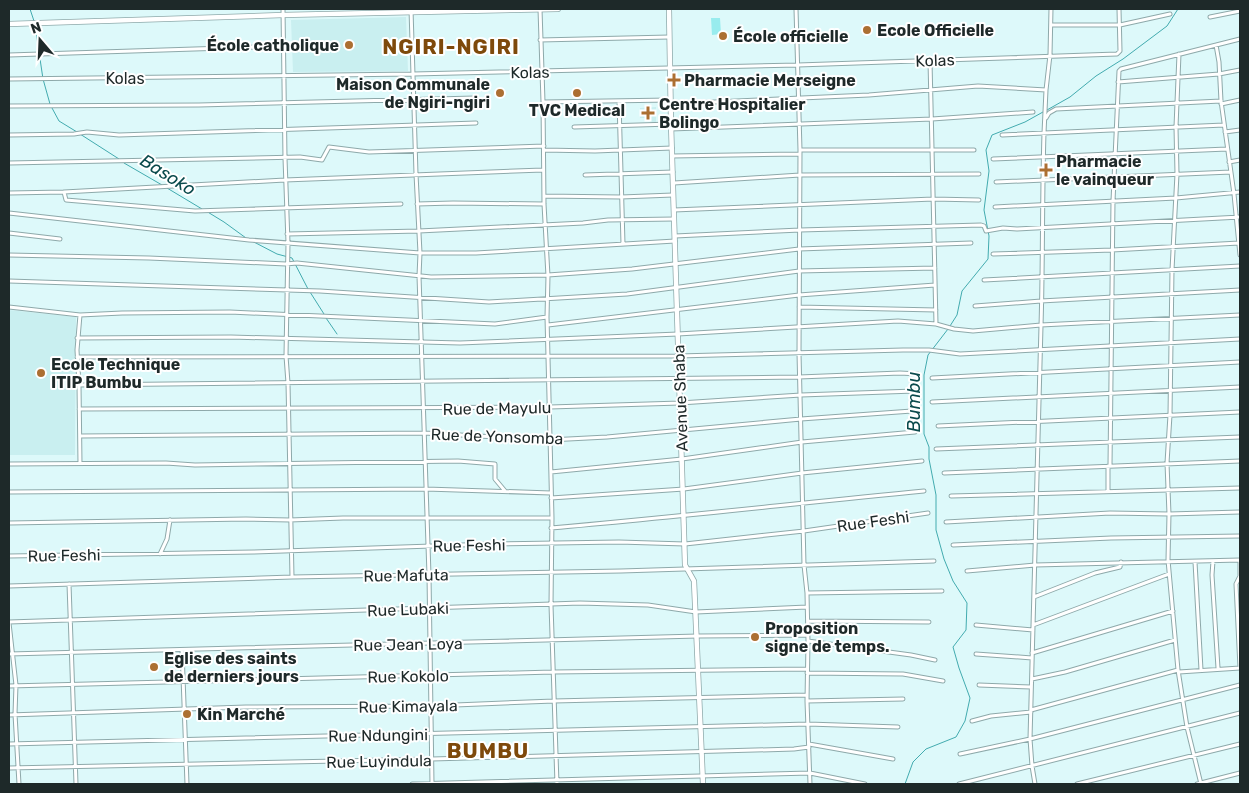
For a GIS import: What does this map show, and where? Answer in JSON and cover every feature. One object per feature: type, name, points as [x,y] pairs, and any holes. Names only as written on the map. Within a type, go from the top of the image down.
[{"type":"street","points":[[283,9],[288,243],[286,356],[292,577]]},
{"type":"street","points":[[540,9],[544,204],[548,276],[548,380],[552,518],[550,572],[557,782]]},
{"type":"street","points":[[9,24],[411,10],[558,9]]},
{"type":"street","name":"Avenue Shaba","points":[[669,9],[670,102],[685,516],[685,565],[694,581],[704,784]]},
{"type":"street","points":[[796,9],[800,152],[799,377],[804,565],[808,621],[806,701],[810,784]]},
{"type":"street","points":[[1036,784],[1032,766],[1030,739],[1035,565],[1034,516],[1041,325],[1044,133],[1050,55],[1051,9]]},
{"type":"street","points":[[1119,9],[1120,25]]},
{"type":"street","points":[[411,10],[429,575],[432,784]]},
{"type":"street","points":[[1210,17],[1240,11]]},
{"type":"street","points":[[1051,25],[1120,25],[1170,14]]},
{"type":"street","name":"Kolas","points":[[9,79],[285,77],[798,65],[1118,53],[1120,51],[1120,25]]},
{"type":"street","points":[[540,40],[669,37]]},
{"type":"street","points":[[1108,491],[1113,201],[1118,82],[1121,69],[1240,40]]},
{"type":"street","points":[[1216,45],[1219,62],[1221,102],[1238,218],[1240,253]]},
{"type":"street","points":[[9,55],[284,46]]},
{"type":"street","points":[[1179,54],[1176,127],[1177,174],[1172,270],[1170,415],[1167,463],[1169,490],[1169,574],[1178,671],[1199,784],[1240,773]]},
{"type":"street","points":[[930,61],[936,324]]},
{"type":"street","points":[[1118,82],[1219,74],[1240,70]]},
{"type":"street","points":[[543,102],[799,99],[978,86],[1046,90]]},
{"type":"street","points":[[9,106],[199,105],[475,98]]},
{"type":"street","points":[[1045,122],[1049,113],[1056,109],[1240,100]]},
{"type":"street","points":[[618,101],[623,244]]},
{"type":"street","points":[[574,127],[671,127],[932,119],[1033,112]]},
{"type":"street","points":[[9,135],[74,134],[85,132],[119,135],[476,123]]},
{"type":"street","points":[[1002,135],[1224,125]]},
{"type":"street","points":[[1226,132],[1240,130]]},
{"type":"street","points":[[9,163],[300,157],[322,160],[329,147],[370,152],[544,148],[620,150],[672,148]]},
{"type":"street","points":[[993,159],[1228,148]]},
{"type":"street","points":[[672,156],[974,150]]},
{"type":"street","points":[[1230,162],[1240,160]]},
{"type":"street","points":[[9,193],[64,192],[416,174],[544,170]]},
{"type":"street","points":[[585,175],[673,172]]},
{"type":"street","points":[[996,182],[1231,172]]},
{"type":"street","points":[[674,183],[800,175],[979,174]]},
{"type":"street","points":[[64,192],[66,200],[187,210],[401,204]]},
{"type":"street","points":[[995,207],[1043,203],[1176,198],[1240,192]]},
{"type":"street","points":[[544,196],[621,197],[674,195]]},
{"type":"street","points":[[674,210],[933,199],[979,200]]},
{"type":"street","points":[[418,204],[544,204]]},
{"type":"street","points":[[9,213],[150,230],[420,253],[623,244],[800,230],[981,225],[984,226],[986,231],[990,231],[1003,228],[1043,228],[1238,218]]},
{"type":"street","points":[[287,234],[419,231],[674,219]]},
{"type":"street","points":[[9,232],[60,239]]},
{"type":"street","points":[[9,255],[297,263],[419,276],[474,278],[548,276],[632,269],[799,249],[971,243]]},
{"type":"street","points":[[993,254],[1239,243]]},
{"type":"street","points":[[984,280],[1240,266]]},
{"type":"street","points":[[9,281],[287,290],[420,296],[489,302],[627,294],[799,271],[935,268]]},
{"type":"street","points":[[548,325],[799,296],[936,285]]},
{"type":"street","points":[[975,306],[1240,290]]},
{"type":"street","points":[[9,307],[80,315],[178,312],[496,324],[547,317]]},
{"type":"street","points":[[799,307],[936,310]]},
{"type":"street","points":[[80,315],[77,338],[80,464]]},
{"type":"street","points":[[77,338],[221,337],[460,343],[678,334],[898,321],[936,324],[954,329],[973,331],[1041,325],[1240,315]]},
{"type":"street","points":[[77,357],[678,356],[929,350],[960,354],[1240,339]]},
{"type":"street","points":[[932,378],[1240,362]]},
{"type":"street","points":[[79,385],[918,374]]},
{"type":"street","points":[[932,402],[1039,396],[1170,392],[1240,387]]},
{"type":"street","name":"Rue de Mayulu","points":[[79,409],[550,407],[680,403],[800,395],[915,391]]},
{"type":"street","name":"Rue de Yonsomba","points":[[80,436],[424,433],[549,440],[681,431],[801,419],[912,411]]},
{"type":"street","points":[[938,426],[1240,412]]},
{"type":"street","points":[[551,472],[682,459],[802,442],[915,432]]},
{"type":"street","points":[[936,449],[1240,437]]},
{"type":"street","points":[[9,464],[166,463],[194,465],[458,461],[493,464],[496,466],[495,479],[505,491]]},
{"type":"street","points":[[9,492],[426,489],[505,491],[551,496],[684,489],[802,473],[922,461]]},
{"type":"street","points":[[944,473],[1240,461]]},
{"type":"street","points":[[951,496],[1240,488]]},
{"type":"street","points":[[551,528],[924,491]]},
{"type":"street","points":[[946,522],[1110,513],[1240,512]]},
{"type":"street","name":"Rue Feshi","points":[[9,556],[292,551],[551,543],[619,542],[685,544],[804,531],[928,513]]},
{"type":"street","points":[[9,523],[344,518],[552,518]]},
{"type":"street","points":[[158,553],[167,540],[170,520]]},
{"type":"street","points":[[953,545],[1035,540],[1240,536]]},
{"type":"street","points":[[966,571],[1035,565],[1168,560],[1195,562],[1240,560],[1240,576],[1236,584],[1240,668],[1178,671],[1031,711],[992,716],[972,721]]},
{"type":"street","name":"Rue Mafuta","points":[[9,586],[934,561]]},
{"type":"street","points":[[1213,561],[1218,668]]},
{"type":"street","points":[[1034,597],[1095,572],[1120,568],[1121,562]]},
{"type":"street","points":[[1195,562],[1201,670]]},
{"type":"street","points":[[1033,625],[1169,574]]},
{"type":"street","points":[[70,584],[76,784]]},
{"type":"street","points":[[807,593],[942,591]]},
{"type":"street","name":"Rue Lubaki","points":[[9,623],[580,603],[648,605],[696,612],[807,607]]},
{"type":"street","points":[[1032,653],[1173,611]]},
{"type":"street","points":[[808,621],[929,622]]},
{"type":"street","points":[[9,623],[16,685],[19,784]]},
{"type":"street","points":[[976,625],[1033,630]]},
{"type":"street","name":"Rue Jean Loya","points":[[11,654],[698,636],[808,635]]},
{"type":"street","points":[[1032,679],[1065,672],[1175,640]]},
{"type":"street","points":[[808,641],[935,660]]},
{"type":"street","points":[[182,650],[186,784]]},
{"type":"street","points":[[976,654],[1032,658]]},
{"type":"street","name":"Rue Kokolo","points":[[9,686],[553,672],[807,669]]},
{"type":"street","points":[[807,673],[903,674],[943,681]]},
{"type":"street","points":[[979,685],[1031,687]]},
{"type":"street","points":[[960,754],[1030,739],[1240,686]]},
{"type":"street","name":"Rue Kimayala","points":[[9,715],[246,707],[431,706],[807,695]]},
{"type":"street","points":[[806,701],[903,699]]},
{"type":"street","points":[[959,784],[1240,713]]},
{"type":"street","name":"Rue Ndungini","points":[[9,744],[808,724],[898,727]]},
{"type":"street","points":[[1077,784],[1240,744]]},
{"type":"street","name":"Rue Luyindula","points":[[9,768],[701,752],[809,745],[894,759]]},
{"type":"street","points":[[412,784],[557,782],[810,773],[865,784]]},
{"type":"shaded area","name":"École catholique","points":[[406,17],[408,71],[293,72],[291,20]]},
{"type":"shaded area","points":[[711,18],[720,18],[721,34],[712,35]]},
{"type":"shaded area","name":"Centre Hospitalier Bolingo","points":[[656,107],[656,122],[650,122],[649,118],[640,118],[640,108]]},
{"type":"shaded area","points":[[9,310],[76,317],[75,455],[9,455]]},
{"type":"waterway","name":"Basoko","points":[[30,9],[34,21]]},
{"type":"waterway","name":"Bumbu","points":[[1047,110],[1070,97],[1096,76],[1123,59],[1167,26],[1178,9]]},
{"type":"waterway","name":"Basoko","points":[[35,25],[43,79],[50,104]]},
{"type":"waterway","name":"Basoko","points":[[52,108],[59,121],[77,132]]},
{"type":"waterway","name":"Bumbu","points":[[950,326],[957,315],[962,291],[988,259],[989,236],[984,210],[989,171],[986,150],[992,135],[1025,122],[1043,112]]},
{"type":"waterway","name":"Basoko","points":[[80,134],[119,159]]},
{"type":"waterway","name":"Basoko","points":[[124,163],[162,185]]},
{"type":"waterway","name":"Basoko","points":[[167,188],[202,209]]},
{"type":"waterway","name":"Basoko","points":[[206,211],[246,238]]},
{"type":"waterway","name":"Basoko","points":[[252,241],[277,254],[292,258],[308,289]]},
{"type":"waterway","name":"Basoko","points":[[310,292],[324,314]]},
{"type":"waterway","name":"Basoko","points":[[326,318],[337,334]]},
{"type":"waterway","name":"Bumbu","points":[[905,784],[913,762],[926,749],[956,737],[965,721],[970,698],[953,647],[966,630],[967,603],[953,581],[944,559],[936,530],[936,495],[929,459],[929,447],[924,434],[924,375],[928,355],[948,329]]},
{"type":"place","name":"Ecole Officielle","points":[[867,30]]},
{"type":"place","name":"École officielle","points":[[723,36]]},
{"type":"place","name":"École catholique","points":[[349,45]]},
{"type":"place","name":"Pharmacie Merseigne","points":[[674,80]]},
{"type":"place","name":"Maison Communale de Ngiri-ngiri","points":[[500,93]]},
{"type":"place","name":"TVC Medical","points":[[577,93]]},
{"type":"place","name":"Centre Hospitalier Bolingo","points":[[648,113]]},
{"type":"place","name":"Pharmacie le vainqueur","points":[[1046,170]]},
{"type":"place","name":"Ecole Technique ITIP Bumbu","points":[[41,373]]},
{"type":"place","name":"Proposition signe de temps.","points":[[755,637]]},
{"type":"place","name":"Eglise des saints de derniers jours","points":[[154,667]]},
{"type":"place","name":"Kin Marché","points":[[187,714]]},
{"type":"district","name":"NGIRI-NGIRI","points":[[451,47]]},
{"type":"district","name":"BUMBU","points":[[488,751]]}]
